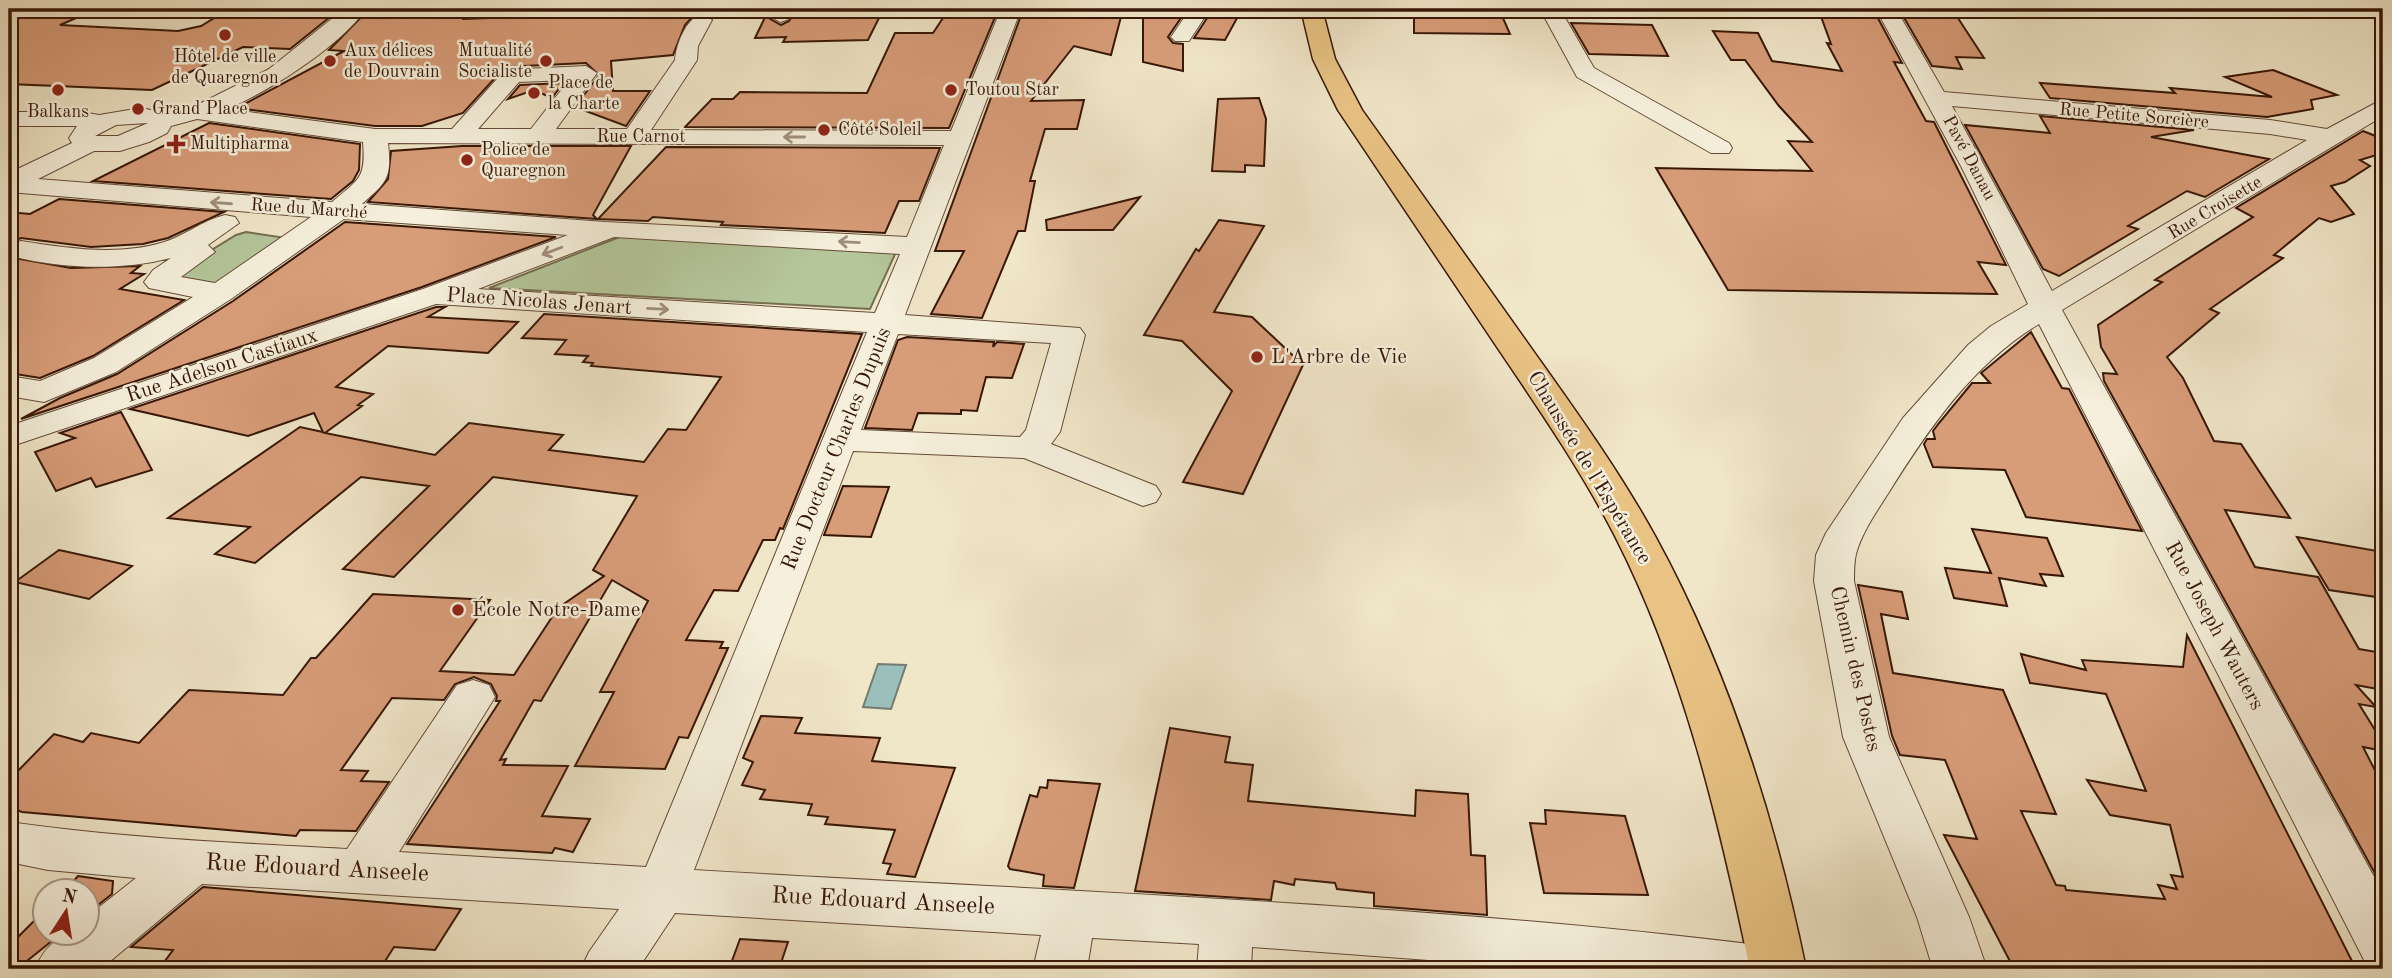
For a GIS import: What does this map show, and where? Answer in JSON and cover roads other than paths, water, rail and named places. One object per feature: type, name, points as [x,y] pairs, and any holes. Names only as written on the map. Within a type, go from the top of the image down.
[{"type":"main road","name":"Chaussée de l'Espérance","points":[[1311,9],[1324,59],[1350,110],[1556,407],[1649,564],[1683,642],[1721,746],[1761,889],[1778,969]]},
{"type":"street","points":[[9,119],[82,119],[96,133],[114,143],[139,137],[158,128],[162,120],[197,112],[247,92],[304,53],[356,9]]},
{"type":"street","name":"Rue Docteur Charles Dupuis","points":[[608,969],[662,889],[1012,9]]},
{"type":"street","points":[[1182,37],[1200,9]]},
{"type":"street","points":[[1550,9],[1585,72],[1720,148]]},
{"type":"street","name":"Pavé Danau","points":[[1886,9],[1937,98],[2046,309]]},
{"type":"street","points":[[634,136],[686,60],[687,46],[702,20]]},
{"type":"street","points":[[459,136],[531,52]]},
{"type":"street","points":[[513,75],[586,73],[538,136]]},
{"type":"street","points":[[491,99],[567,98]]},
{"type":"street","name":"Rue Petite Sorcière","points":[[1937,98],[2270,127],[2331,137]]},
{"type":"street","name":"Rue Croisette","points":[[2046,309],[2383,106]]},
{"type":"street","name":"Rue Carnot","points":[[197,112],[375,136],[960,138]]},
{"type":"street","points":[[9,183],[96,133]]},
{"type":"street","points":[[9,415],[44,392],[105,365],[220,293],[338,211],[374,180],[378,167],[375,136]]},
{"type":"street","name":"Rue du Marché","points":[[9,183],[338,211],[611,229]]},
{"type":"street","name":"Rue du Marché","points":[[9,203],[306,231]]},
{"type":"street","points":[[22,250],[91,258],[148,255],[187,244],[234,224]]},
{"type":"street","points":[[220,293],[159,282],[163,276],[234,224]]},
{"type":"street","name":"Place Nicolas Jenart","points":[[434,295],[611,229],[917,246]]},
{"type":"street","name":"Place Nicolas Jenart","points":[[434,295],[1069,335],[1043,432],[1029,448]]},
{"type":"street","name":"Rue Adelson Castiaux","points":[[9,437],[434,295]]},
{"type":"street","name":"Rue Joseph Wauters","points":[[2046,309],[2383,943]]},
{"type":"street","name":"Chemin des Postes","points":[[1960,969],[1943,917],[1866,737],[1838,613],[1834,581],[1836,555],[1858,512],[1954,375],[1993,340],[2046,309]]},
{"type":"street","points":[[9,386],[44,392]]},
{"type":"street","points":[[840,440],[1029,448],[1143,494]]},
{"type":"street","points":[[360,871],[473,697]]},
{"type":"street","name":"Rue Edouard Anseele","points":[[9,842],[48,849],[192,862],[1071,913],[1225,946],[1674,958],[1758,969]]},
{"type":"street","points":[[62,969],[192,862]]},
{"type":"street","points":[[1059,969],[1071,913]]},
{"type":"water","points":[[878,664],[906,665],[891,709],[863,707]]},
{"type":"place","name":"Hôtel de ville de Quaregnon","points":[[225,35]]},
{"type":"place","name":"Aux délices de Douvrain","points":[[330,61]]},
{"type":"place","name":"Mutualité Socialiste","points":[[546,61]]},
{"type":"place","name":"Balkans","points":[[58,90]]},
{"type":"place","name":"Toutou Star","points":[[951,90]]},
{"type":"place","name":"Place de la Charte","points":[[534,93]]},
{"type":"place","name":"Grand Place","points":[[138,109]]},
{"type":"place","name":"Côté Soleil","points":[[824,130]]},
{"type":"place","name":"Multipharma","points":[[176,144]]},
{"type":"place","name":"Police de Quaregnon","points":[[467,160]]},
{"type":"place","name":"L'Arbre de Vie","points":[[1257,357]]},
{"type":"place","name":"École Notre-Dame","points":[[458,610]]}]
